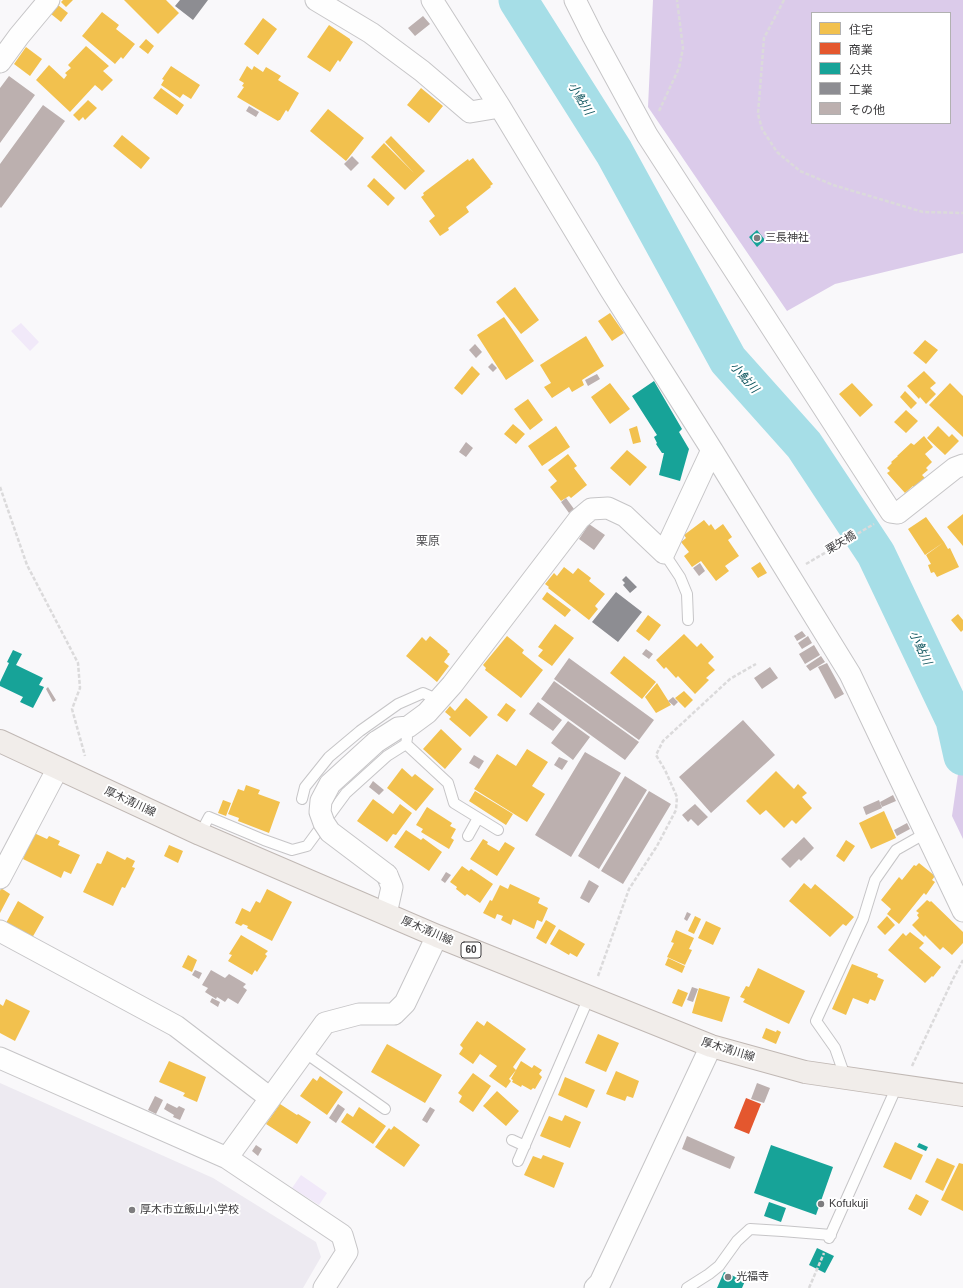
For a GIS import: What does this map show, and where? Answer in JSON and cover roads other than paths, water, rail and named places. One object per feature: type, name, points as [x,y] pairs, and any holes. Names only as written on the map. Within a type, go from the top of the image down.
[{"type":"main road","name":"厚木清川線","points":[[0,741],[200,834],[437,936],[711,1046],[805,1072],[963,1095]]},
{"type":"street","points":[[0,62],[19,36],[49,0]]},
{"type":"street","points":[[316,0],[371,33],[422,71],[470,112],[500,107]]},
{"type":"street","points":[[432,0],[500,107],[610,289],[712,450],[850,674],[963,911]]},
{"type":"street","points":[[575,0],[647,135],[890,512],[898,513],[955,468],[963,465]]},
{"type":"street","points":[[386,914],[392,887],[387,875],[330,832],[324,823],[320,812],[321,801],[330,784],[376,742],[398,728],[407,735],[452,685],[579,518],[591,509],[608,508],[625,516],[664,553],[712,450]]},
{"type":"street","points":[[0,878],[58,768]]},
{"type":"street","points":[[0,931],[176,1026],[270,1098]]},
{"type":"street","points":[[227,1158],[325,1023],[358,1014],[394,1014],[405,1003],[437,936]]},
{"type":"street","points":[[595,1288],[600,1283],[711,1046]]},
{"type":"street","points":[[0,1058],[227,1158],[342,1235],[347,1252],[324,1288]]},
{"type":"lane","points":[[664,553],[680,577],[687,594],[688,620]]},
{"type":"lane","points":[[302,799],[305,787],[329,757],[360,731],[398,704],[423,693],[438,700]]},
{"type":"lane","points":[[200,834],[210,817],[292,850],[307,846],[346,792],[387,756],[407,735],[448,784],[454,803],[498,830]]},
{"type":"lane","points":[[468,836],[478,818]]},
{"type":"lane","points":[[846,1079],[835,1048],[816,1021],[863,919],[875,880],[896,850],[926,834]]},
{"type":"lane","points":[[518,1161],[590,997]]},
{"type":"lane","points":[[304,1052],[385,1109]]},
{"type":"lane","points":[[687,1288],[710,1274],[719,1266],[737,1242],[750,1230],[782,1230],[830,1237],[897,1086]]},
{"type":"lane","points":[[512,1140],[525,1146]]},
{"type":"waterway","name":"小鮎川","points":[[518,0],[614,152],[728,360],[804,445],[876,554],[955,720],[963,756]]},
{"type":"place","name":"三長神社","points":[[757,238]]},
{"type":"place","name":"Kofukuji","points":[[821,1204]]},
{"type":"place","name":"厚木市立飯山小学校","points":[[132,1210]]},
{"type":"place","name":"光福寺","points":[[728,1277]]},
{"type":"district","name":"栗原","points":[[428,542]]}]
